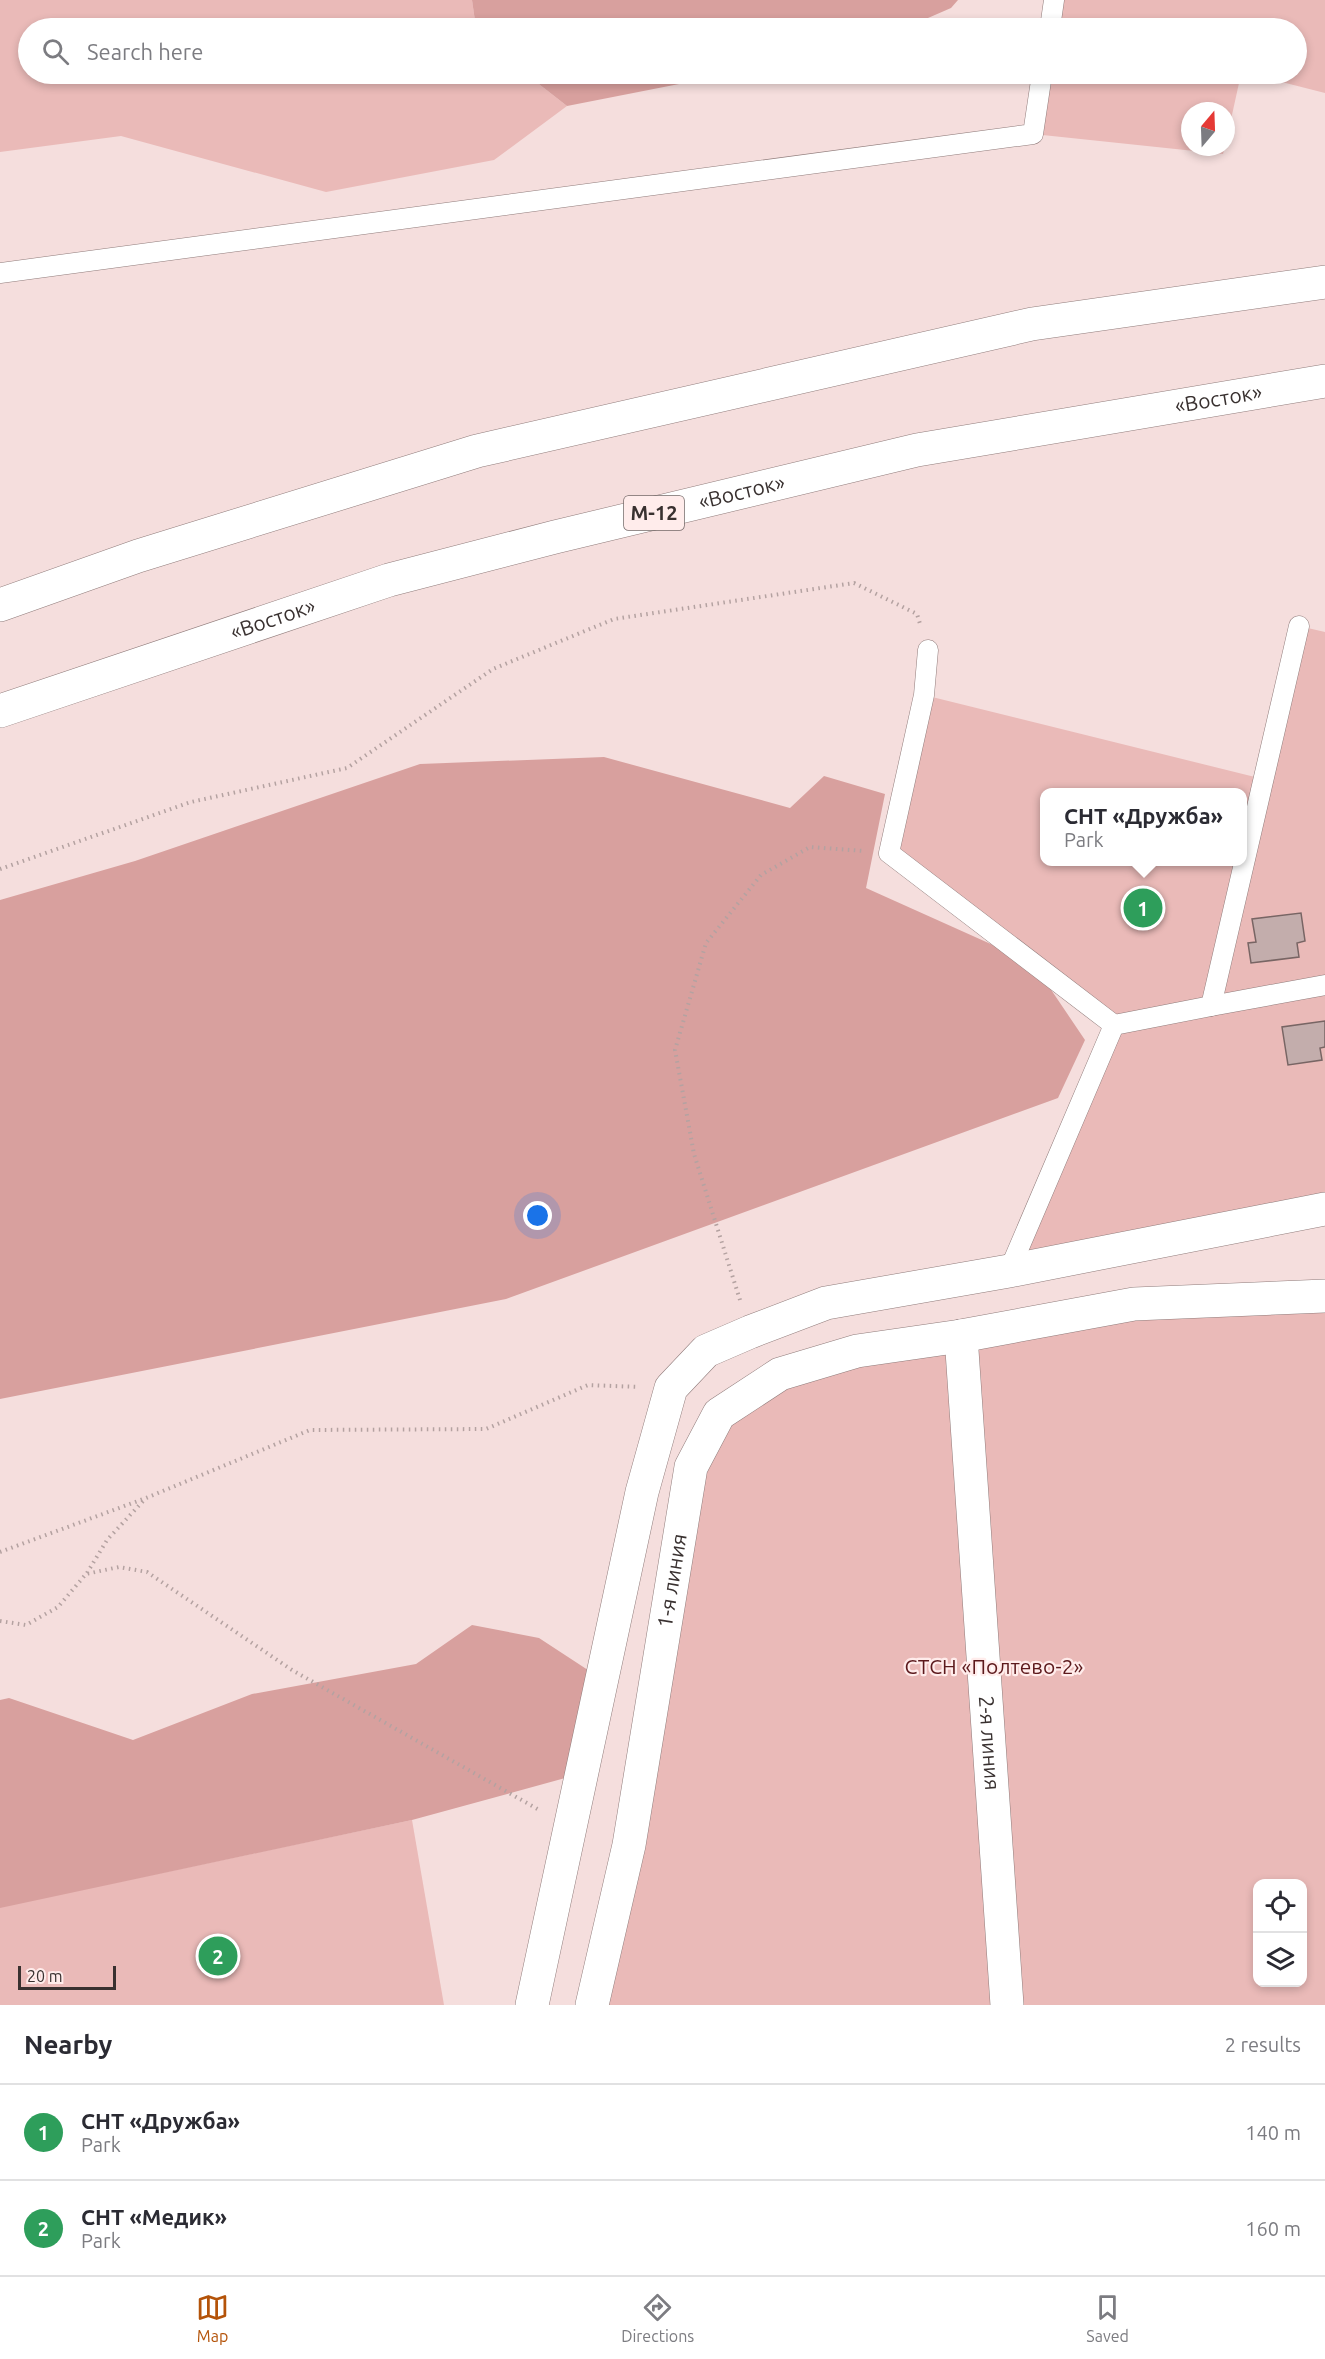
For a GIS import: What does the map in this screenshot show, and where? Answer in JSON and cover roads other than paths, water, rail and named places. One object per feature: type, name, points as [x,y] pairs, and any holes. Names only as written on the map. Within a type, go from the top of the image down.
[{"type":"main road","points":[[0,605],[138,556],[477,451],[1032,324],[1325,282]]},
{"type":"main road","name":"«Восток»","points":[[0,711],[389,580],[555,537],[917,450],[1325,381]]},
{"type":"main road","points":[[532,2005],[642,1492],[671,1388],[706,1351],[826,1303],[1009,1271],[1325,1209]]},
{"type":"main road","name":"1-я линия","points":[[592,2005],[629,1845],[691,1467],[719,1414],[780,1374],[857,1351],[961,1336],[1134,1304],[1325,1296]]},
{"type":"main road","name":"2-я линия","points":[[961,1336],[1007,2005]]},
{"type":"lane","points":[[1051,18],[1054,0]]},
{"type":"lane","points":[[0,273],[1032,134],[1040,84]]},
{"type":"lane","points":[[1247,851],[1299,626]]},
{"type":"lane","points":[[928,651],[924,695],[889,854],[1114,1025],[1325,985]]},
{"type":"lane","points":[[1211,1006],[1243,866]]},
{"type":"lane","points":[[1009,1271],[1114,1025]]},
{"type":"place","name":"СНТ «Дружба»","points":[[1143,908]]},
{"type":"place","name":"СНТ «Медик»","points":[[218,1956]]},
{"type":"park label","name":"СТСН «Полтево-2»","points":[[994,1667]]}]
